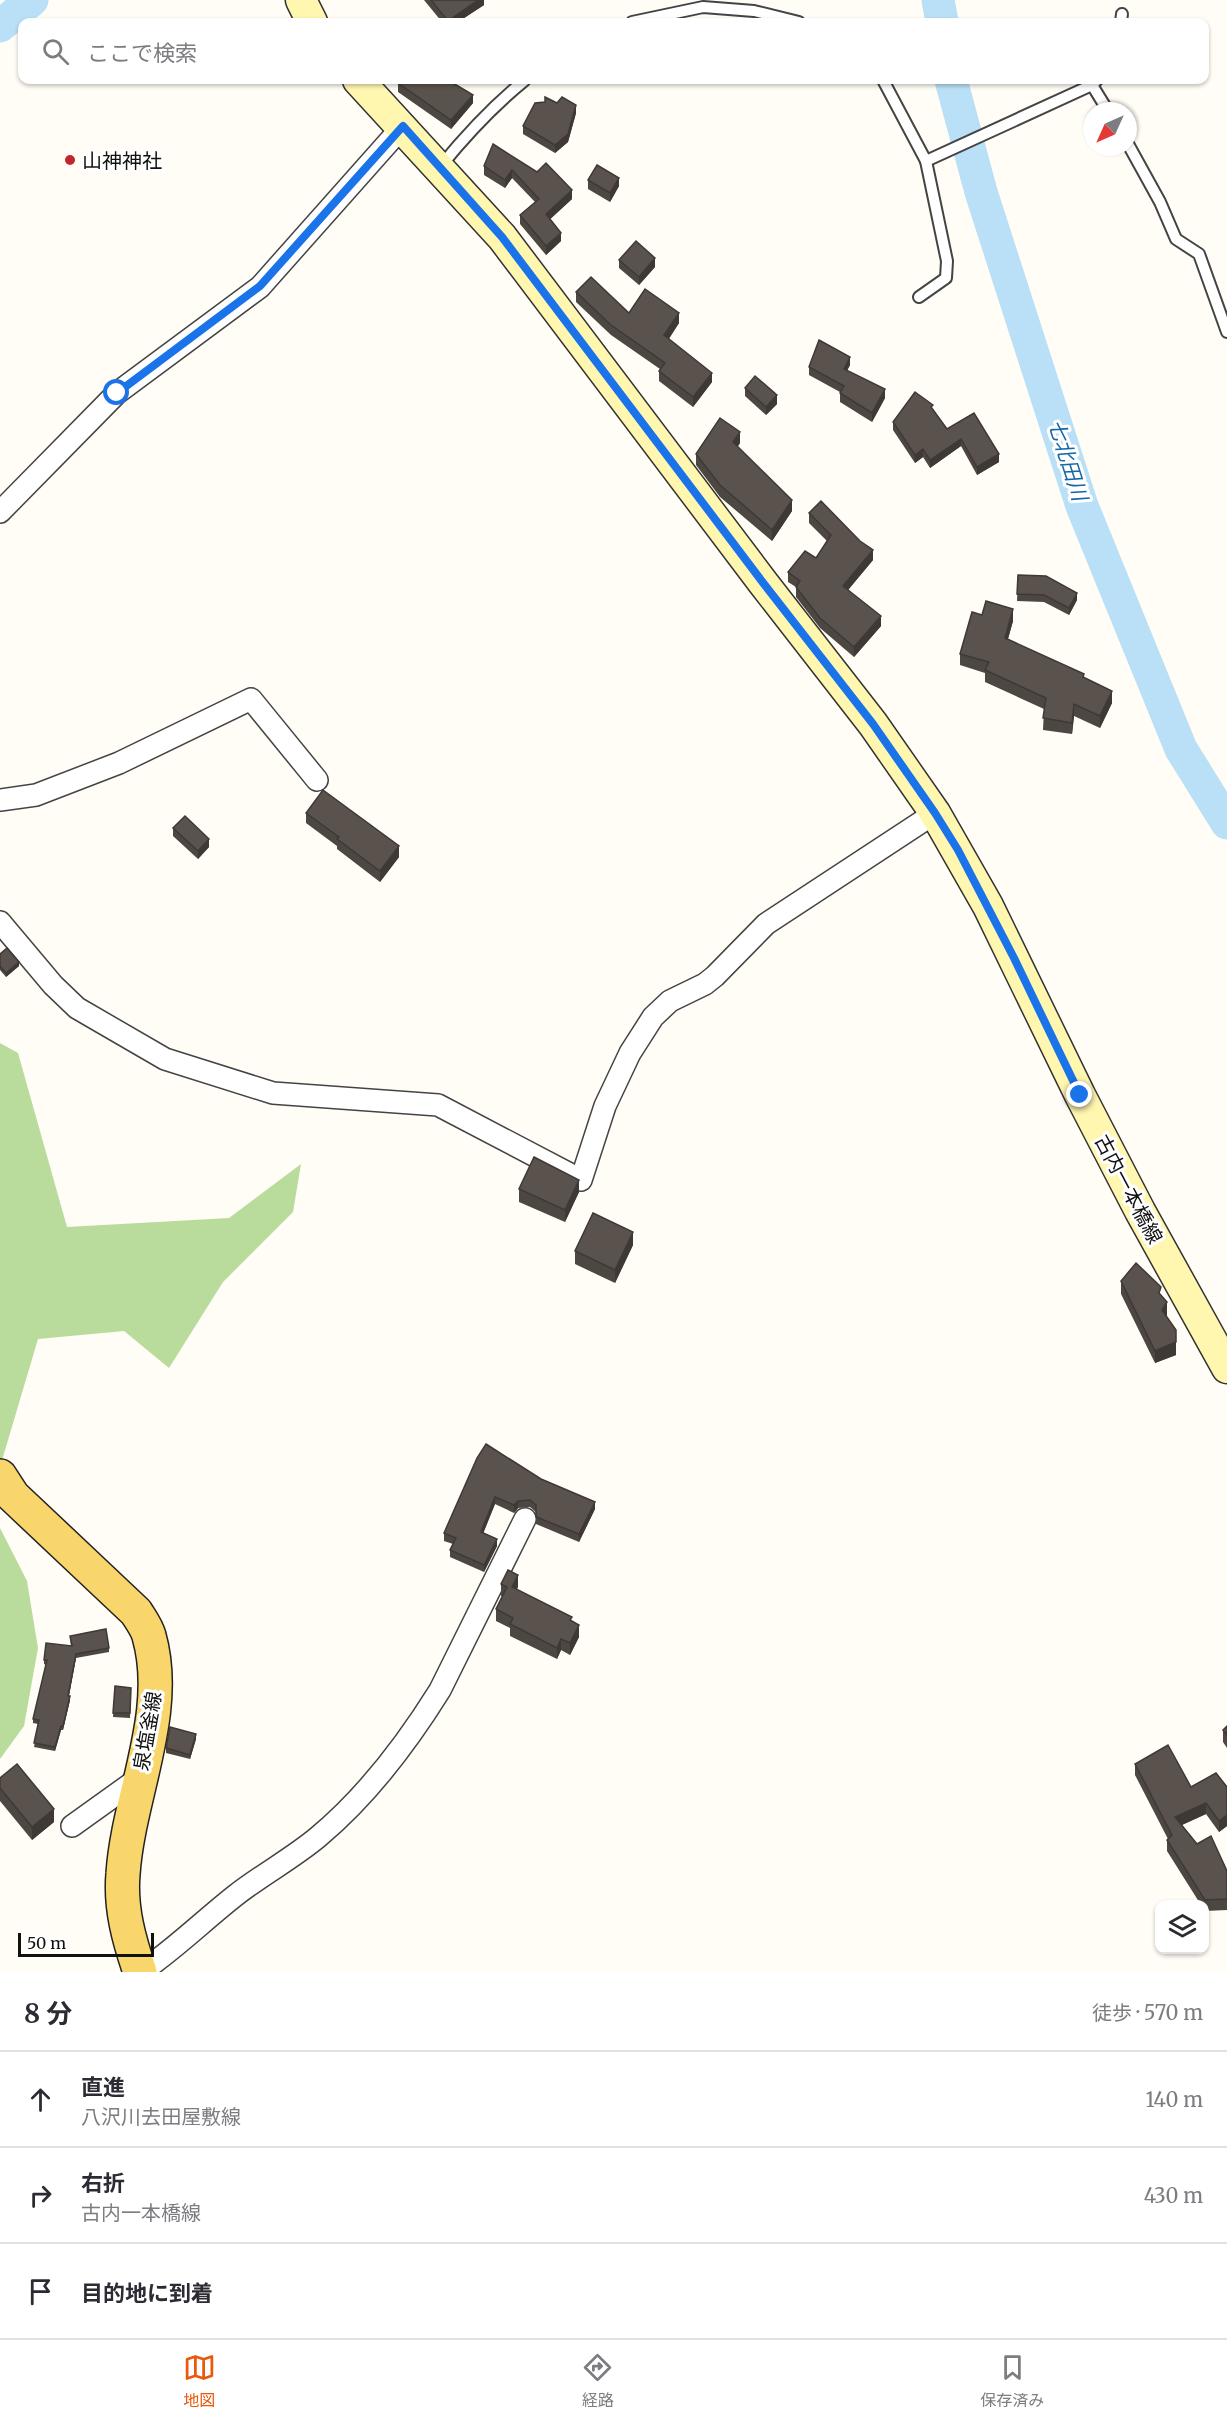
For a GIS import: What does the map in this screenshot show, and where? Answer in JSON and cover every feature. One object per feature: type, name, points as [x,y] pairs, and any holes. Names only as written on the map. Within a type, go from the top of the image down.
[{"type":"main road","name":"泉塩釜線","points":[[0,1476],[13,1496],[136,1612],[149,1634],[156,1690],[123,1874],[123,1903],[127,1934],[140,1972]]},
{"type":"street","points":[[301,0],[310,18]]},
{"type":"street","name":"古内一本橋線","points":[[362,84],[403,126],[502,237],[764,584],[873,724],[935,813],[988,906],[1080,1095],[1140,1211],[1227,1368]]},
{"type":"street","points":[[0,512],[117,393],[260,286],[403,126]]},
{"type":"street","points":[[0,800],[36,795],[119,763],[251,699],[317,780]]},
{"type":"street","points":[[0,922],[53,985],[77,1008],[165,1059],[273,1093],[438,1105],[581,1180],[605,1106],[630,1053],[653,1017],[670,1001],[705,984],[715,976],[760,928],[935,813]]},
{"type":"street","points":[[140,1972],[166,1955],[237,1894],[318,1838],[371,1785],[428,1710],[440,1690],[525,1519]]},
{"type":"street","points":[[72,1826],[140,1778]]},
{"type":"lane","points":[[651,18],[703,7],[754,11],[783,18]]},
{"type":"lane","points":[[440,167],[468,132],[500,100],[520,84]]},
{"type":"lane","points":[[885,84],[926,161],[947,261],[946,278],[919,297]]},
{"type":"lane","points":[[926,161],[1090,84]]},
{"type":"lane","points":[[1095,84],[1104,102]]},
{"type":"lane","points":[[1135,156],[1160,202],[1176,239],[1199,254],[1227,332]]},
{"type":"green space","points":[[0,1043],[18,1053],[67,1227],[229,1218],[301,1164],[293,1212],[223,1282],[169,1368],[124,1331],[38,1339],[0,1467]]},
{"type":"green space","points":[[0,1528],[27,1581],[38,1648],[24,1726],[0,1759]]},
{"type":"building","points":[[431,0],[478,0],[452,18],[446,18]]},
{"type":"building","points":[[399,84],[455,84],[473,95],[451,120]]},
{"type":"building","points":[[545,97],[557,103],[562,97],[576,105],[568,134],[555,145],[523,126],[535,103],[545,102]]},
{"type":"building","points":[[493,144],[537,172],[546,163],[572,190],[546,214],[561,233],[546,246],[520,215],[539,199],[512,170],[505,180],[484,166]]},
{"type":"building","points":[[597,165],[619,178],[610,193],[588,180]]},
{"type":"building","points":[[636,241],[655,258],[639,277],[619,260]]},
{"type":"building","points":[[591,277],[629,313],[645,289],[679,313],[664,335],[712,373],[693,397],[659,371],[665,363],[611,325],[576,292]]},
{"type":"building","points":[[819,340],[850,357],[844,369],[885,389],[872,413],[840,393],[844,386],[809,367]]},
{"type":"building","points":[[755,376],[777,395],[766,407],[745,388]]},
{"type":"building","points":[[915,392],[933,405],[931,407],[947,429],[974,413],[999,454],[977,467],[961,439],[930,460],[923,449],[915,455],[893,422]]},
{"type":"building","points":[[720,418],[740,432],[733,442],[792,500],[772,530],[720,485],[696,454]]},
{"type":"building","points":[[821,501],[860,541],[873,550],[843,586],[881,616],[854,647],[820,618],[796,587],[800,581],[788,572],[805,551],[816,558],[831,535],[809,513]]},
{"type":"building","points":[[1018,575],[1046,576],[1077,593],[1069,608],[1044,595],[1017,594]]},
{"type":"building","points":[[986,601],[1013,609],[1005,638],[1084,674],[1083,677],[1112,691],[1100,716],[1074,704],[1072,723],[1043,718],[1046,698],[985,670],[989,662],[960,654],[972,612],[982,615]]},
{"type":"building","points":[[323,790],[399,846],[380,871],[306,813]]},
{"type":"building","points":[[185,816],[209,839],[198,851],[173,828]]},
{"type":"building","points":[[7,948],[19,962],[6,973],[0,966],[0,954]]},
{"type":"building","points":[[534,1157],[579,1180],[565,1210],[519,1189]]},
{"type":"building","points":[[593,1213],[633,1232],[615,1270],[575,1251]]},
{"type":"building","points":[[1136,1263],[1161,1287],[1159,1293],[1167,1302],[1162,1310],[1176,1330],[1176,1342],[1155,1351],[1121,1281]]},
{"type":"building","points":[[486,1444],[541,1479],[595,1502],[579,1534],[536,1517],[536,1505],[530,1500],[518,1501],[514,1505],[495,1497],[481,1532],[497,1539],[484,1565],[450,1550],[456,1538],[444,1533],[477,1458]]},
{"type":"building","points":[[508,1570],[518,1575],[512,1587],[572,1617],[570,1620],[579,1625],[570,1643],[561,1639],[557,1648],[510,1624],[513,1618],[496,1609],[507,1587],[501,1584]]},
{"type":"building","points":[[106,1629],[109,1648],[76,1654],[68,1696],[70,1696],[55,1747],[34,1743],[39,1720],[33,1719],[47,1660],[44,1660],[46,1643],[72,1646],[70,1636]]},
{"type":"building","points":[[115,1686],[131,1688],[130,1713],[113,1713]]},
{"type":"building","points":[[170,1727],[196,1734],[190,1755],[166,1748]]},
{"type":"building","points":[[1168,1745],[1191,1787],[1216,1773],[1227,1787],[1227,1815],[1219,1821],[1206,1803],[1175,1817],[1197,1844],[1211,1836],[1227,1871],[1227,1899],[1205,1900],[1167,1840],[1172,1835],[1135,1764]]},
{"type":"building","points":[[17,1764],[54,1809],[32,1827],[0,1788],[0,1778]]},
{"type":"waterway","name":"七北田川","points":[[0,26],[32,0]]},
{"type":"waterway","name":"七北田川","points":[[938,0],[941,18]]},
{"type":"waterway","name":"七北田川","points":[[952,84],[981,192],[1082,506],[1181,749],[1227,823]]},
{"type":"place","name":"山神神社","points":[[70,160]]},
{"type":"route","points":[[117,393],[260,286],[403,126],[502,237],[764,584],[873,724],[958,850],[1014,958],[1080,1095]]}]
